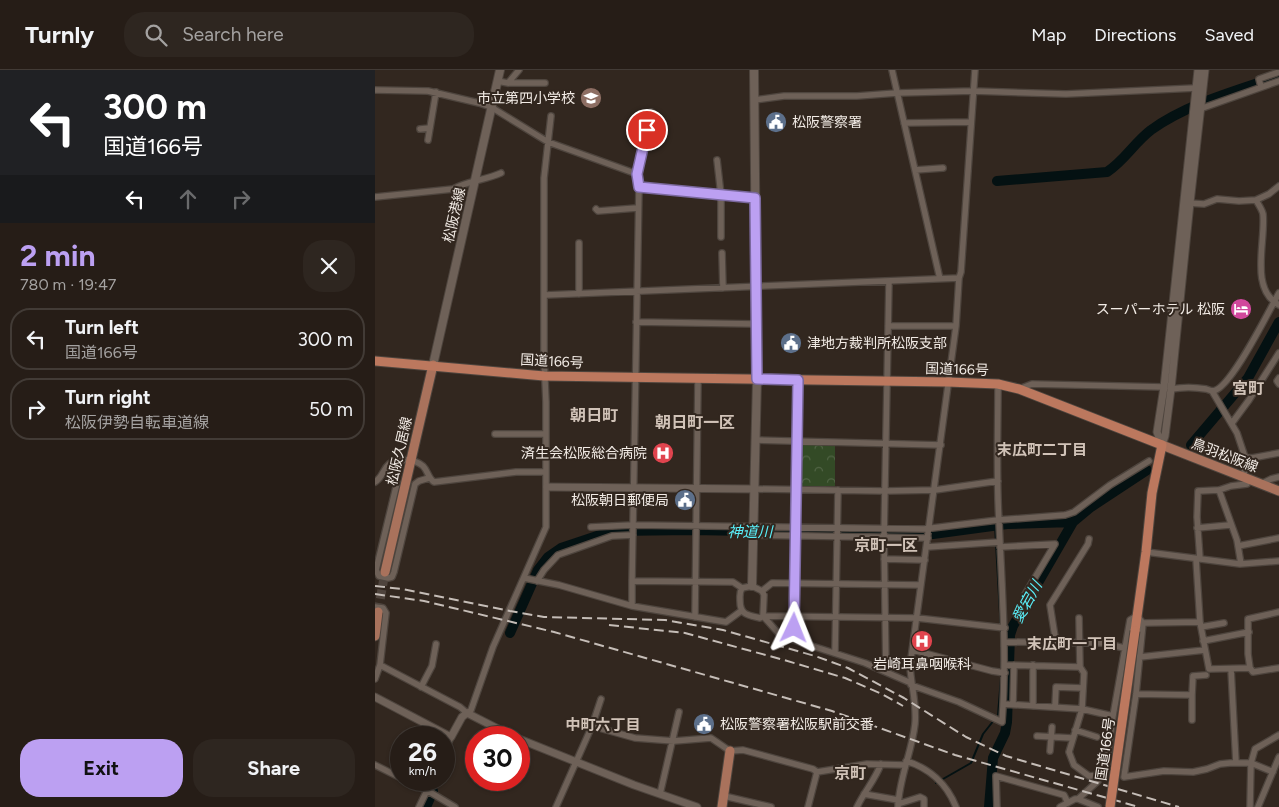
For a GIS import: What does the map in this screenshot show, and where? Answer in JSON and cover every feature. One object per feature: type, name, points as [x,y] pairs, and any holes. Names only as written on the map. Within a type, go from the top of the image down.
[{"type":"highway","name":"国道166号","points":[[375,361],[544,376],[887,380],[998,384],[1019,389],[1161,445],[1151,493],[1140,619],[1135,631],[1110,807]]},
{"type":"main road","name":"松阪港線","points":[[433,365],[500,70]]},
{"type":"main road","points":[[753,586],[757,379],[754,70]]},
{"type":"main road","name":"松阪久居線","points":[[385,572],[433,365]]},
{"type":"main road","name":"鳥羽松阪線","points":[[1161,445],[1279,491]]},
{"type":"main road","points":[[375,636],[376,609]]},
{"type":"main road","points":[[722,807],[730,751]]},
{"type":"street","points":[[508,83],[519,70]]},
{"type":"street","points":[[892,70],[940,279]]},
{"type":"street","points":[[898,804],[905,763],[915,723],[910,666],[956,326],[975,70]]},
{"type":"street","points":[[1186,203],[1198,70]]},
{"type":"street","points":[[1161,445],[1157,432],[1168,388],[1178,266],[1205,70]]},
{"type":"street","points":[[1261,87],[1259,79],[1279,72]]},
{"type":"street","points":[[497,81],[508,83],[545,83]]},
{"type":"street","points":[[1193,111],[1279,81]]},
{"type":"street","points":[[754,100],[784,96],[857,96],[897,92],[1066,94],[1196,88]]},
{"type":"street","points":[[375,90],[436,92],[491,107],[548,142],[637,174]]},
{"type":"street","points":[[428,140],[436,92]]},
{"type":"street","points":[[632,606],[637,208],[639,187],[637,174],[651,112]]},
{"type":"street","points":[[455,730],[462,717],[471,710],[493,647],[546,527],[544,178],[551,116]]},
{"type":"street","points":[[904,123],[971,122]]},
{"type":"street","points":[[420,129],[430,128]]},
{"type":"street","points":[[717,160],[721,195],[721,237]]},
{"type":"street","points":[[915,170],[943,168]]},
{"type":"street","points":[[375,197],[453,189],[460,185],[501,173]]},
{"type":"street","points":[[1186,203],[1203,204],[1217,199],[1256,200],[1269,194],[1279,186]]},
{"type":"street","points":[[639,187],[755,198]]},
{"type":"street","points":[[1256,200],[1263,212],[1261,278],[1269,298],[1276,304]]},
{"type":"street","points":[[596,209],[598,211],[637,208]]},
{"type":"street","points":[[579,243],[579,294]]},
{"type":"street","points":[[722,253],[723,288]]},
{"type":"street","points":[[545,295],[959,278]]},
{"type":"street","points":[[886,672],[884,529],[889,282]]},
{"type":"street","points":[[1213,393],[1224,384],[1243,356],[1276,304],[1279,293]]},
{"type":"street","points":[[636,322],[756,324]]},
{"type":"street","points":[[888,326],[956,326]]},
{"type":"street","points":[[1231,421],[1249,400],[1279,353]]},
{"type":"street","points":[[695,617],[698,378]]},
{"type":"street","points":[[1279,378],[1277,381],[1279,384]]},
{"type":"street","points":[[794,640],[798,380]]},
{"type":"street","points":[[998,384],[998,543],[1002,627],[1009,665],[1012,704]]},
{"type":"street","points":[[1019,389],[1032,384],[1207,389],[1213,393],[1237,432],[1245,457],[1247,484],[1219,490],[1199,491],[1197,528],[1203,641],[1209,669],[1250,668]]},
{"type":"street","points":[[495,434],[546,434]]},
{"type":"street","points":[[755,440],[941,444]]},
{"type":"street","points":[[1245,457],[1251,458],[1279,453]]},
{"type":"street","points":[[375,482],[383,476],[388,465],[398,460],[411,461],[423,467],[429,478],[434,482],[516,472],[546,472]]},
{"type":"street","points":[[591,528],[633,530],[754,526],[929,529],[998,520],[1070,514],[1110,484],[1149,461]]},
{"type":"street","points":[[385,472],[393,476],[397,484],[377,560],[377,574],[381,577],[392,577],[415,484],[429,478]]},
{"type":"street","points":[[1261,484],[1279,477]]},
{"type":"street","points":[[547,487],[885,491],[935,490],[998,481]]},
{"type":"street","points":[[835,653],[838,490]]},
{"type":"street","points":[[1219,490],[1238,546],[1241,564]]},
{"type":"street","points":[[1197,528],[1230,525]]},
{"type":"street","points":[[537,581],[544,570],[558,556],[633,530]]},
{"type":"street","points":[[753,535],[928,538]]},
{"type":"street","points":[[1056,643],[1050,605],[1088,544],[1089,538]]},
{"type":"street","points":[[1238,546],[1279,538]]},
{"type":"street","points":[[927,547],[998,543],[1055,544],[1024,596]]},
{"type":"street","points":[[1146,552],[1241,564],[1279,562]]},
{"type":"street","points":[[884,559],[925,560]]},
{"type":"street","points":[[524,578],[559,585],[632,606],[726,622],[741,611]]},
{"type":"street","points":[[632,581],[733,582],[742,588],[753,586],[762,590],[764,595],[763,616],[781,636],[865,663],[1002,722],[1002,672],[1009,665],[1080,667]]},
{"type":"street","points":[[762,590],[772,583],[921,585]]},
{"type":"street","points":[[742,588],[740,592],[741,611],[743,614],[760,618],[763,616],[795,616],[917,618],[1002,627]]},
{"type":"street","points":[[375,679],[380,665],[387,613],[383,608],[376,609]]},
{"type":"street","points":[[1279,612],[1248,619],[1250,668],[1253,672],[1279,668]]},
{"type":"street","points":[[1079,618],[1080,667],[1083,674],[1083,688],[1081,709],[1069,752],[1074,765],[1089,776],[1124,777],[1164,771],[1193,772],[1220,764],[1236,762],[1251,762],[1275,772]]},
{"type":"street","points":[[1124,777],[1140,657],[1140,619]]},
{"type":"street","points":[[1059,807],[1078,799],[1103,775],[1130,620],[1140,619],[1201,625],[1224,623]]},
{"type":"street","points":[[1203,641],[1249,632]]},
{"type":"street","points":[[1005,642],[1105,643],[1124,648]]},
{"type":"street","points":[[421,687],[432,666],[436,644]]},
{"type":"street","points":[[913,650],[1002,672]]},
{"type":"street","points":[[1140,657],[1205,650]]},
{"type":"street","points":[[380,665],[461,707],[467,714],[492,726]]},
{"type":"street","points":[[1033,666],[1033,706]]},
{"type":"street","points":[[1231,668],[1236,762]]},
{"type":"street","points":[[1192,720],[1193,676],[1206,675]]},
{"type":"street","points":[[1055,707],[1056,687],[1083,688]]},
{"type":"street","points":[[1136,694],[1192,694]]},
{"type":"street","points":[[375,697],[430,726]]},
{"type":"street","points":[[557,807],[577,763],[601,699]]},
{"type":"street","points":[[1003,704],[1081,709],[1113,716]]},
{"type":"street","points":[[660,794],[674,741],[679,712]]},
{"type":"street","points":[[592,726],[635,738],[674,741],[711,738],[730,751],[743,750],[813,769],[817,772],[867,764],[905,763],[921,766],[936,778],[956,807]]},
{"type":"street","points":[[1050,751],[1052,727]]},
{"type":"street","points":[[1075,730],[1097,737]]},
{"type":"street","points":[[1250,807],[1251,762],[1255,749],[1279,735]]},
{"type":"street","points":[[1037,736],[1072,738]]},
{"type":"street","points":[[530,743],[577,763],[697,807]]},
{"type":"street","points":[[1258,807],[1275,772],[1279,757]]},
{"type":"street","points":[[857,807],[881,764]]},
{"type":"street","points":[[375,765],[390,772]]},
{"type":"street","points":[[808,807],[817,772]]},
{"type":"street","points":[[997,807],[996,776],[1064,795],[1068,803]]},
{"type":"street","points":[[427,791],[445,804],[455,807]]},
{"type":"street","points":[[419,807],[431,793]]},
{"type":"street","points":[[864,794],[898,804],[920,797],[923,799],[924,807]]},
{"type":"street","points":[[724,796],[771,807]]},
{"type":"street","points":[[1078,799],[1098,807]]},
{"type":"green space","points":[[801,443],[835,445],[835,486],[800,486],[798,484],[799,446]]},
{"type":"waterway","points":[[997,181],[1107,172],[1151,130],[1181,112],[1213,98],[1279,76]]},
{"type":"waterway","name":"愛宕川","points":[[1191,445],[1248,378],[1279,322]]},
{"type":"waterway","name":"愛宕川","points":[[989,807],[993,758],[1005,733],[1007,722],[1010,635],[1013,626],[1073,522],[1091,507],[1147,470]]},
{"type":"waterway","name":"神道川","points":[[510,633],[538,570],[548,557],[561,548],[612,531],[692,530],[933,534],[1007,524],[1073,522]]},
{"type":"waterway","points":[[936,783],[971,763],[983,734],[998,715],[1001,678],[1001,631],[995,525]]},
{"type":"waterway","name":"神道川","points":[[426,807],[433,791]]},
{"type":"tunnel","points":[[378,612],[385,572]]},
{"type":"railway","points":[[375,586],[402,589],[544,617],[665,620],[723,630],[815,656],[848,668],[904,698],[966,737],[1006,756],[1179,807]]},
{"type":"railway","points":[[375,594],[424,601],[554,632],[832,711],[955,755],[1139,807]]},
{"type":"railway","points":[[609,625],[685,633],[784,660],[845,678],[882,694],[903,706]]},
{"type":"place","name":"市立第四小学校","points":[[591,98]]},
{"type":"place","name":"松阪警察署","points":[[776,122]]},
{"type":"place","name":"スーパーホテル 松阪","points":[[1241,309]]},
{"type":"place","name":"津地方裁判所松阪支部","points":[[791,343]]},
{"type":"place","name":"済生会松阪総合病院","points":[[663,453]]},
{"type":"place","name":"松阪朝日郵便局","points":[[685,500]]},
{"type":"place","name":"岩崎耳鼻咽喉科","points":[[922,641]]},
{"type":"place","name":"松阪警察署松阪駅前交番","points":[[704,724]]},
{"type":"district","name":"宮町","points":[[1248,388]]},
{"type":"district","name":"朝日町","points":[[594,415]]},
{"type":"district","name":"朝日町一区","points":[[695,422]]},
{"type":"district","name":"末広町二丁目","points":[[1042,450]]},
{"type":"district","name":"京町一区","points":[[886,545]]},
{"type":"district","name":"末広町一丁目","points":[[1072,644]]},
{"type":"district","name":"中町六丁目","points":[[603,725]]},
{"type":"district","name":"京町","points":[[850,773]]},
{"type":"route","points":[[647,130],[637,174],[639,187],[755,198],[757,379],[798,380],[794,628]]}]
